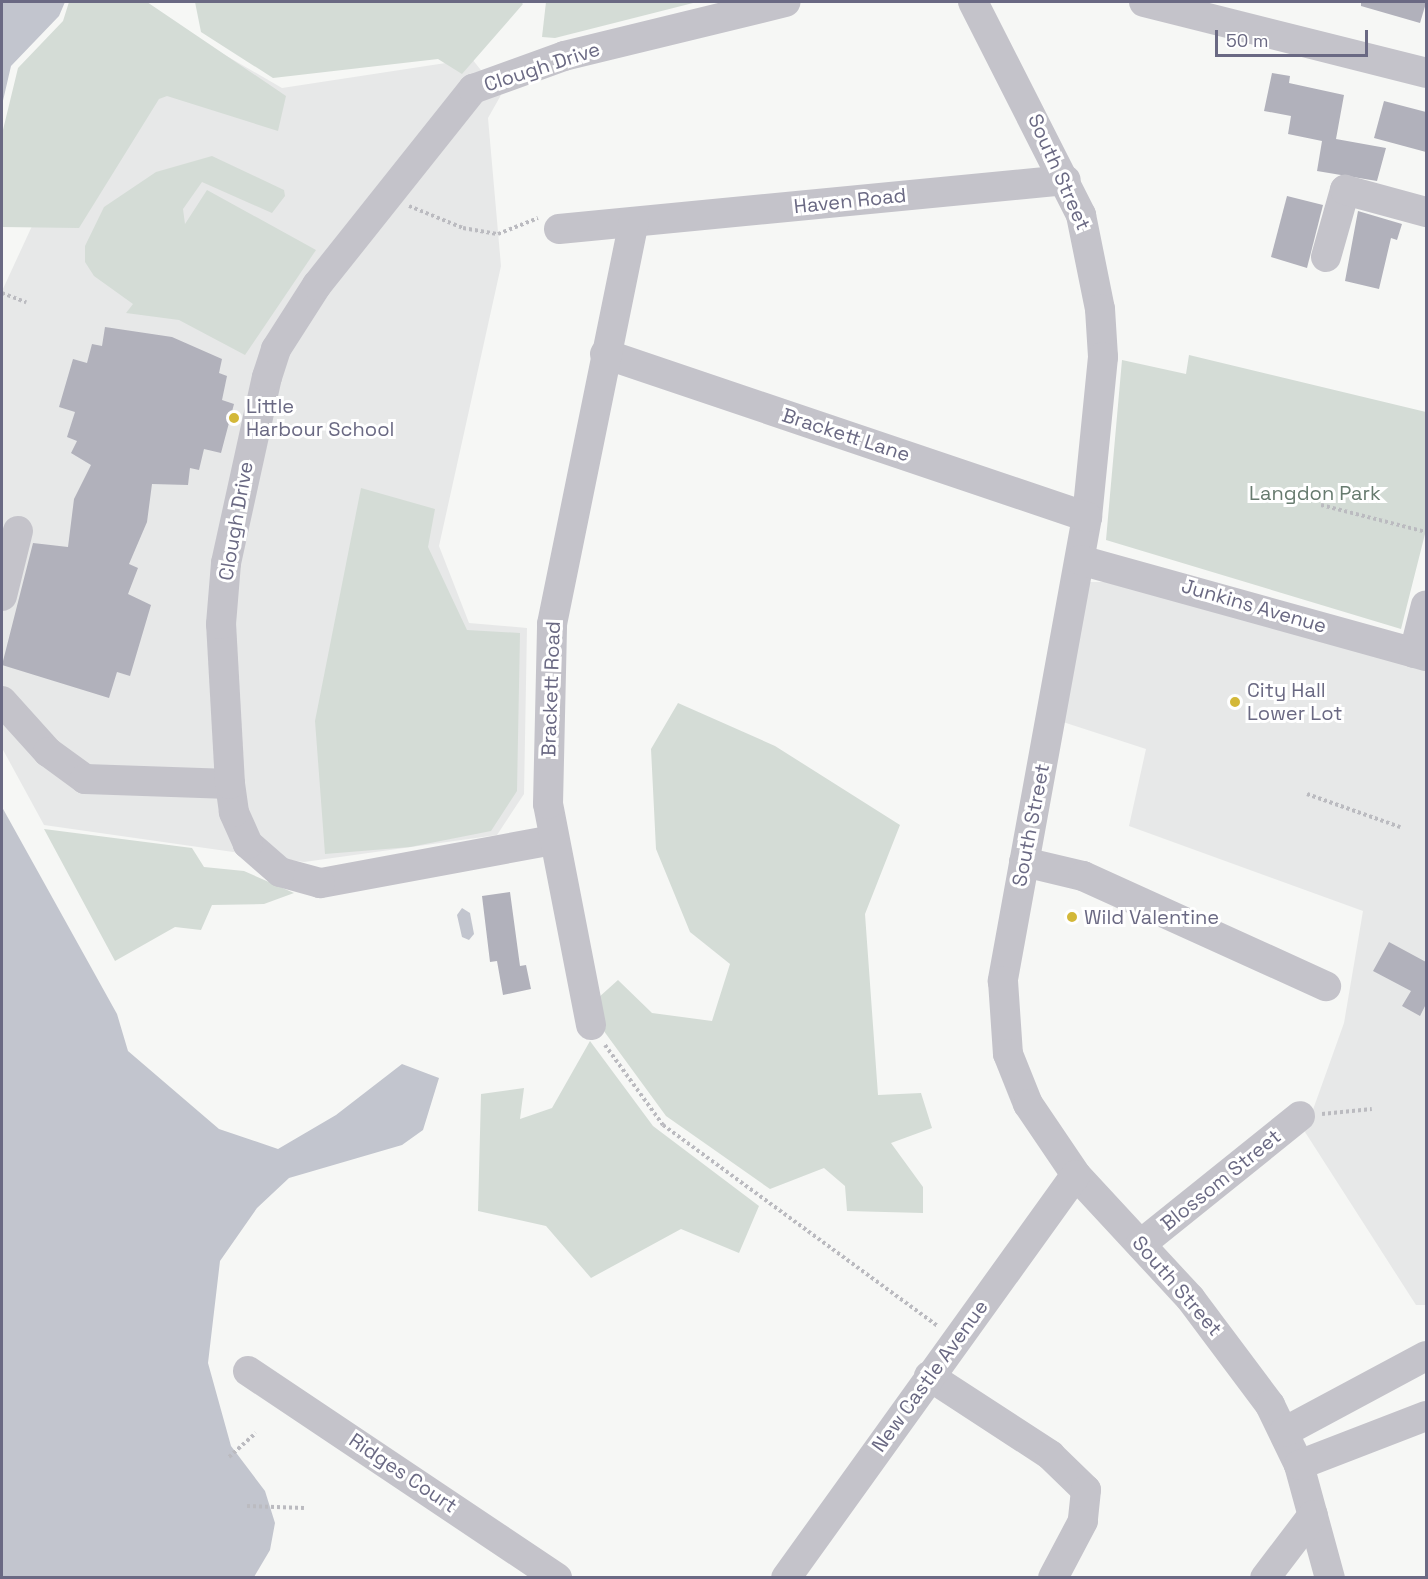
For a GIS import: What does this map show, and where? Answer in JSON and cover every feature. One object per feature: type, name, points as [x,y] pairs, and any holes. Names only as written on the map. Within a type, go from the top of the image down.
[{"type":"street","name":"Clough Drive","points":[[553,840],[376,876],[301,880],[263,861],[248,844],[236,821],[230,784],[221,661],[226,563],[267,377],[294,318],[473,89],[564,56],[786,2]]},
{"type":"street","name":"South Street","points":[[973,2],[1066,180],[1088,238],[1100,309],[1102,357],[1087,517],[1003,981],[1004,1033],[1028,1104],[1076,1175],[1222,1336],[1284,1432],[1299,1465],[1330,1578]]},
{"type":"street","points":[[1144,2],[1426,73]]},
{"type":"street","name":"Haven Road","points":[[554,223],[634,222],[1066,180]]},
{"type":"street","points":[[1326,257],[1345,190],[1426,212]]},
{"type":"street","points":[[605,354],[634,222]]},
{"type":"street","name":"Brackett Lane","points":[[605,354],[1087,517]]},
{"type":"street","name":"Brackett Road","points":[[591,1025],[553,840],[548,804],[552,624],[605,354]]},
{"type":"street","points":[[2,596],[18,531]]},
{"type":"street","name":"Junkins Avenue","points":[[1080,560],[1420,654]]},
{"type":"street","points":[[1420,654],[1426,605]]},
{"type":"street","points":[[2,700],[48,752],[85,779],[230,784]]},
{"type":"street","points":[[1024,862],[1083,876],[1326,986]]},
{"type":"street","name":"Blossom Street","points":[[1141,1244],[1306,1115]]},
{"type":"street","name":"New Castle Avenue","points":[[786,1578],[929,1376],[1076,1175]]},
{"type":"street","points":[[1284,1432],[1426,1356]]},
{"type":"street","name":"Ridges Court","points":[[248,1371],[557,1578]]},
{"type":"street","points":[[929,1376],[1050,1455],[1086,1490],[1083,1521],[1053,1578]]},
{"type":"street","points":[[1299,1465],[1426,1416]]},
{"type":"street","points":[[1265,1578],[1313,1515]]},
{"type":"path","points":[[403,204],[463,228],[498,234],[554,223]]},
{"type":"path","points":[[2,293],[26,302]]},
{"type":"path","points":[[1321,505],[1426,532]]},
{"type":"path","points":[[1307,794],[1400,827]]},
{"type":"path","points":[[591,1025],[663,1125],[945,1332]]},
{"type":"path","points":[[1306,1115],[1372,1109]]},
{"type":"path","points":[[229,1457],[256,1433]]},
{"type":"path","points":[[247,1506],[304,1508]]},
{"type":"shaded area","points":[[2,2],[65,2],[59,16],[11,66],[2,105]]},
{"type":"shaded area","name":"Little Harbour School","points":[[135,3],[282,88],[472,59],[501,95],[488,118],[501,266],[439,546],[469,623],[527,628],[524,794],[497,835],[304,862],[44,825],[2,748],[2,291]]},
{"type":"shaded area","points":[[1089,582],[1106,582],[1426,670],[1426,1305],[1416,1305],[1305,1132],[1344,1023],[1363,911],[1129,826],[1146,749],[1063,722]]},
{"type":"shaded area","points":[[2,807],[117,1014],[128,1051],[219,1129],[278,1149],[336,1115],[402,1064],[439,1078],[423,1130],[402,1145],[289,1178],[257,1208],[220,1261],[208,1363],[231,1446],[265,1491],[275,1523],[270,1550],[254,1577],[2,1577]]},
{"type":"shaded area","points":[[462,908],[470,913],[474,934],[469,940],[462,937],[457,915]]},
{"type":"green space","points":[[69,2],[147,2],[286,96],[278,131],[167,96],[159,99],[79,228],[2,227],[2,134],[18,68],[63,21]]},
{"type":"green space","points":[[195,2],[521,2],[523,4],[462,74],[438,59],[273,78],[201,32]]},
{"type":"green space","points":[[546,2],[697,2],[555,38],[542,37]]},
{"type":"green space","points":[[212,156],[284,190],[285,196],[272,213],[202,182],[183,209],[185,224],[207,190],[316,250],[245,355],[179,320],[126,313],[133,304],[94,276],[85,262],[85,246],[104,207],[156,172]]},
{"type":"green space","name":"Langdon Park","points":[[1189,355],[1426,412],[1426,530],[1401,629],[1106,540],[1122,360],[1186,374]]},
{"type":"green space","points":[[361,488],[435,509],[428,547],[467,630],[520,633],[517,791],[491,831],[410,847],[325,854],[315,721]]},
{"type":"green space","points":[[678,703],[775,746],[900,825],[865,914],[878,1095],[921,1093],[932,1128],[891,1143],[923,1187],[923,1213],[847,1211],[845,1186],[824,1168],[770,1189],[666,1116],[598,1023],[598,998],[618,980],[652,1013],[712,1021],[730,964],[690,932],[656,849],[651,749]]},
{"type":"green space","points":[[44,829],[192,848],[204,867],[244,871],[294,893],[264,904],[212,905],[201,930],[175,927],[115,961]]},
{"type":"green space","points":[[590,1041],[653,1126],[759,1206],[739,1253],[681,1229],[591,1278],[546,1226],[478,1211],[481,1094],[524,1088],[520,1119],[552,1108]]},
{"type":"building","points":[[1361,2],[1426,3],[1420,23],[1361,6]]},
{"type":"building","points":[[1272,73],[1290,76],[1289,83],[1344,95],[1336,139],[1386,148],[1377,181],[1317,171],[1322,141],[1288,134],[1291,116],[1264,111]]},
{"type":"building","points":[[1384,101],[1426,112],[1426,152],[1374,138]]},
{"type":"building","points":[[1287,196],[1323,205],[1307,268],[1271,257]]},
{"type":"building","points":[[1358,211],[1402,224],[1397,240],[1391,238],[1379,289],[1345,281]]},
{"type":"building","points":[[105,327],[172,337],[222,359],[219,373],[227,376],[222,400],[234,404],[221,453],[204,449],[199,470],[190,468],[188,485],[152,484],[147,522],[129,564],[138,568],[128,594],[151,605],[130,676],[117,672],[109,698],[2,665],[33,543],[68,547],[74,499],[91,465],[71,453],[77,441],[67,437],[75,412],[59,407],[73,359],[87,363],[92,344],[102,346]]},
{"type":"building","points":[[510,892],[520,966],[526,965],[531,989],[503,995],[497,961],[490,962],[482,896]]},
{"type":"building","points":[[1389,942],[1426,962],[1426,1004],[1420,1016],[1402,1006],[1411,991],[1373,971]]},
{"type":"place","name":"Little Harbour School","points":[[234,418]]},
{"type":"place","name":"City Hall Lower Lot","points":[[1235,702]]},
{"type":"place","name":"Wild Valentine","points":[[1072,917]]}]
